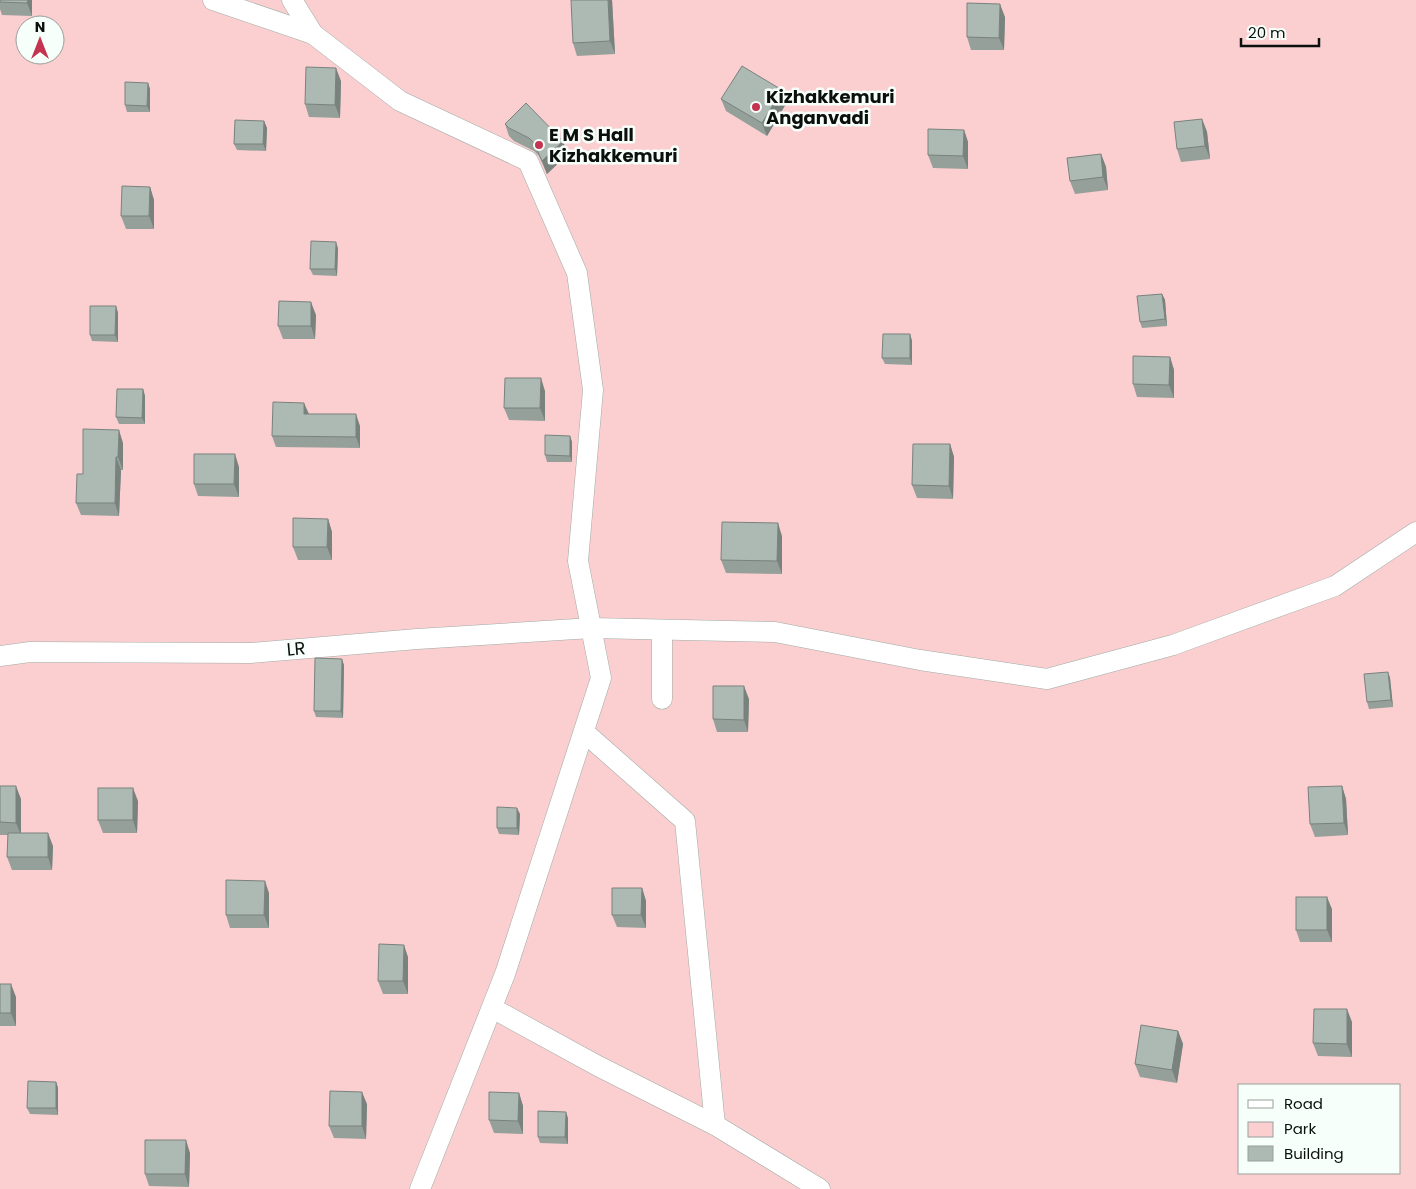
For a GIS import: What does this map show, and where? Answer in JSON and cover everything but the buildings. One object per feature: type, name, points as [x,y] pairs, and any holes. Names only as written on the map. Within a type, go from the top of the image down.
[{"type":"street","points":[[213,0],[313,34],[400,101],[528,161],[577,273],[593,390],[578,561],[601,678],[506,974],[420,1189]]},
{"type":"street","points":[[292,0],[313,34]]},
{"type":"street","name":"LR","points":[[0,656],[30,652],[252,653],[417,639],[592,628],[775,632],[920,660],[1047,680],[1173,645],[1336,586],[1416,532]]},
{"type":"street","points":[[662,630],[662,699]]},
{"type":"street","points":[[584,732],[685,821],[715,1126]]},
{"type":"street","points":[[492,1008],[598,1066],[715,1126],[820,1189]]},
{"type":"green space","points":[[0,0],[1416,0],[1416,1189],[0,1189]]},
{"type":"place","name":"Kizhakkemuri Anganvadi","points":[[756,107]]},
{"type":"place","name":"E M S Hall Kizhakkemuri","points":[[539,145]]}]
